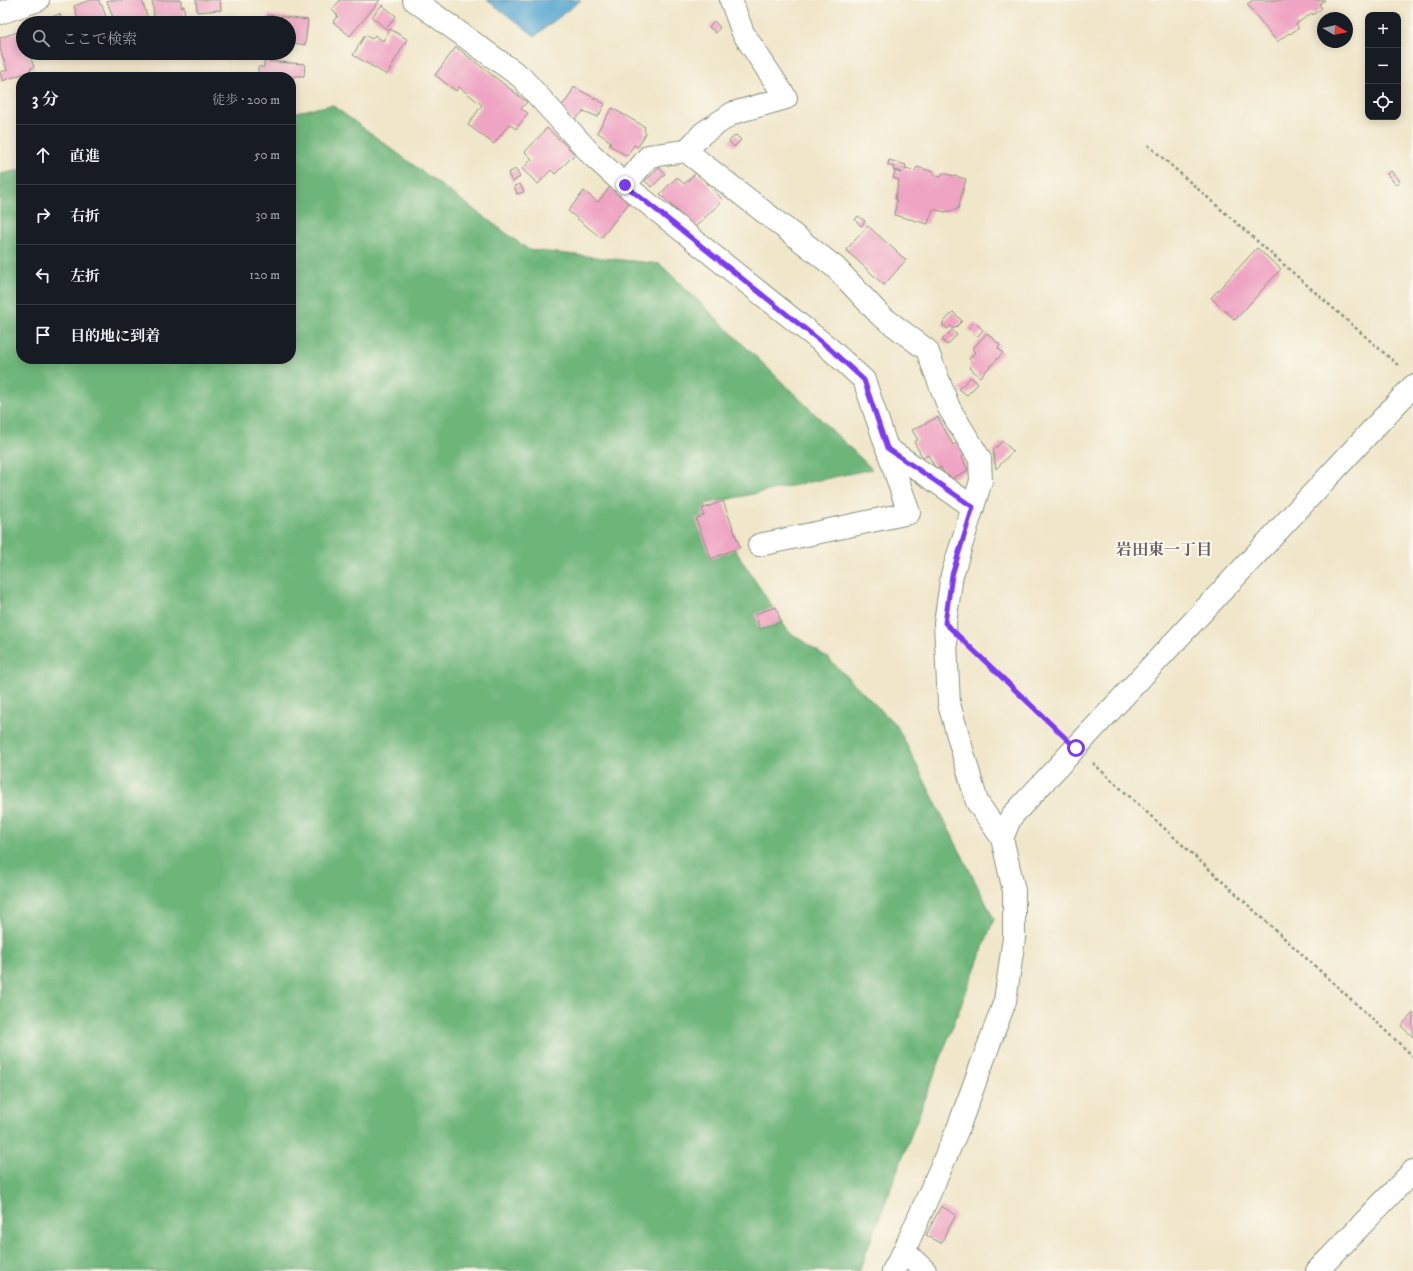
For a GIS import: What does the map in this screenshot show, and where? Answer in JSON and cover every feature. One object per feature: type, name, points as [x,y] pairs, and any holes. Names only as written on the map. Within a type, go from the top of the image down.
[{"type":"street","points":[[2,8],[38,0]]},
{"type":"street","points":[[414,0],[521,77],[592,155],[625,185],[829,348],[864,380],[909,513],[759,545]]},
{"type":"street","points":[[625,185],[649,156],[686,151],[703,133],[733,113],[786,98],[744,33],[731,0]]},
{"type":"street","points":[[686,151],[836,268],[880,315],[927,350],[949,408],[980,459],[982,481],[952,575],[945,623],[949,704],[977,802],[1002,838],[1014,891],[1014,938],[1005,1001],[957,1131],[904,1251],[893,1271]]},
{"type":"street","points":[[1002,838],[1011,817],[1413,386]]},
{"type":"street","points":[[887,448],[973,507]]},
{"type":"street","points":[[1317,1271],[1413,1170]]},
{"type":"street","points":[[904,1251],[925,1271]]},
{"type":"path","points":[[1148,145],[1401,368]]},
{"type":"path","points":[[945,623],[1076,748],[1413,1056]]},
{"type":"green space","points":[[332,105],[529,250],[660,264],[872,469],[705,504],[788,631],[828,658],[897,726],[994,919],[859,1271],[0,1271],[0,174],[16,171],[16,364],[296,364],[296,112]]},
{"type":"water","points":[[487,0],[581,0],[535,36]]},
{"type":"building","points":[[90,0],[99,0],[106,16],[77,16],[74,6]]},
{"type":"building","points":[[142,0],[147,16],[112,16],[107,1]]},
{"type":"building","points":[[152,0],[181,0],[181,7],[184,6],[185,16],[154,16]]},
{"type":"building","points":[[196,0],[220,0],[221,10],[197,12]]},
{"type":"building","points":[[340,0],[380,0],[350,36],[333,22],[338,16],[332,10]]},
{"type":"building","points":[[1253,0],[1325,0],[1319,4],[1322,8],[1313,15],[1312,13],[1296,24],[1299,28],[1277,42],[1247,4]]},
{"type":"building","points":[[382,5],[396,16],[386,29],[372,17]]},
{"type":"building","points":[[296,18],[308,20],[305,45],[296,43]]},
{"type":"building","points":[[714,21],[720,27],[716,33],[709,27]]},
{"type":"building","points":[[390,29],[407,39],[387,75],[353,55],[365,35],[372,39],[375,35],[383,41]]},
{"type":"building","points":[[16,32],[16,60],[32,60],[34,67],[30,69],[31,71],[16,72],[16,76],[2,81],[0,72],[7,70],[0,49],[0,38]]},
{"type":"building","points":[[456,47],[527,102],[521,109],[528,113],[516,129],[509,124],[494,144],[468,125],[482,105],[459,87],[456,91],[435,75]]},
{"type":"building","points":[[264,61],[305,64],[304,76],[296,76],[296,72],[258,72],[258,67],[264,67]]},
{"type":"building","points":[[574,87],[605,104],[598,117],[584,111],[573,121],[560,107],[567,100]]},
{"type":"building","points":[[612,108],[645,127],[644,131],[646,133],[638,147],[634,145],[627,156],[609,145],[611,142],[597,132]]},
{"type":"building","points":[[547,128],[575,154],[555,174],[551,170],[538,184],[522,169],[532,159],[525,152]]},
{"type":"building","points":[[736,135],[741,140],[734,147],[729,141]]},
{"type":"building","points":[[889,160],[906,165],[905,169],[915,171],[917,167],[934,172],[933,175],[941,177],[942,173],[966,179],[958,209],[945,212],[933,209],[928,224],[894,215],[897,200],[895,199],[899,180],[893,178],[895,171],[901,172],[893,170],[894,167],[888,165]]},
{"type":"building","points":[[659,167],[665,174],[652,187],[645,181]]},
{"type":"building","points":[[516,169],[520,177],[512,182],[508,173]]},
{"type":"building","points":[[1391,171],[1400,181],[1396,185],[1387,174]]},
{"type":"building","points":[[697,172],[723,200],[694,228],[660,194],[677,177],[684,184]]},
{"type":"building","points":[[520,184],[524,192],[517,194],[514,186]]},
{"type":"building","points":[[610,187],[629,203],[601,238],[568,211],[584,191],[598,202]]},
{"type":"building","points":[[858,216],[865,221],[861,226],[855,220]]},
{"type":"building","points":[[868,226],[906,260],[884,285],[846,250]]},
{"type":"building","points":[[1257,248],[1281,269],[1235,320],[1211,298]]},
{"type":"building","points":[[953,312],[962,321],[954,329],[950,326],[948,329],[942,324]]},
{"type":"building","points":[[974,322],[983,330],[977,337],[968,329]]},
{"type":"building","points":[[952,330],[957,335],[947,345],[942,340]]},
{"type":"building","points":[[987,333],[1000,345],[998,348],[1003,353],[980,377],[969,367],[973,363],[969,359],[975,352],[972,349]]},
{"type":"building","points":[[971,377],[978,384],[967,395],[959,389]]},
{"type":"building","points":[[938,417],[953,445],[960,442],[966,455],[962,457],[968,470],[951,479],[949,475],[946,476],[941,467],[936,469],[928,455],[923,458],[914,442],[918,440],[912,430]]},
{"type":"building","points":[[1002,441],[1013,451],[996,469],[993,451]]},
{"type":"building","points":[[723,501],[740,547],[711,559],[696,519],[704,515],[702,509]]},
{"type":"building","points":[[776,607],[781,622],[760,629],[755,614]]},
{"type":"building","points":[[1413,1013],[1413,1037],[1401,1026]]},
{"type":"building","points":[[941,1206],[956,1215],[941,1243],[926,1235]]},
{"type":"district","name":"岩田東一丁目","points":[[1164,550]]},
{"type":"route","points":[[625,185],[829,348],[864,380],[887,448],[973,507],[952,575],[945,623],[1076,748]]}]
